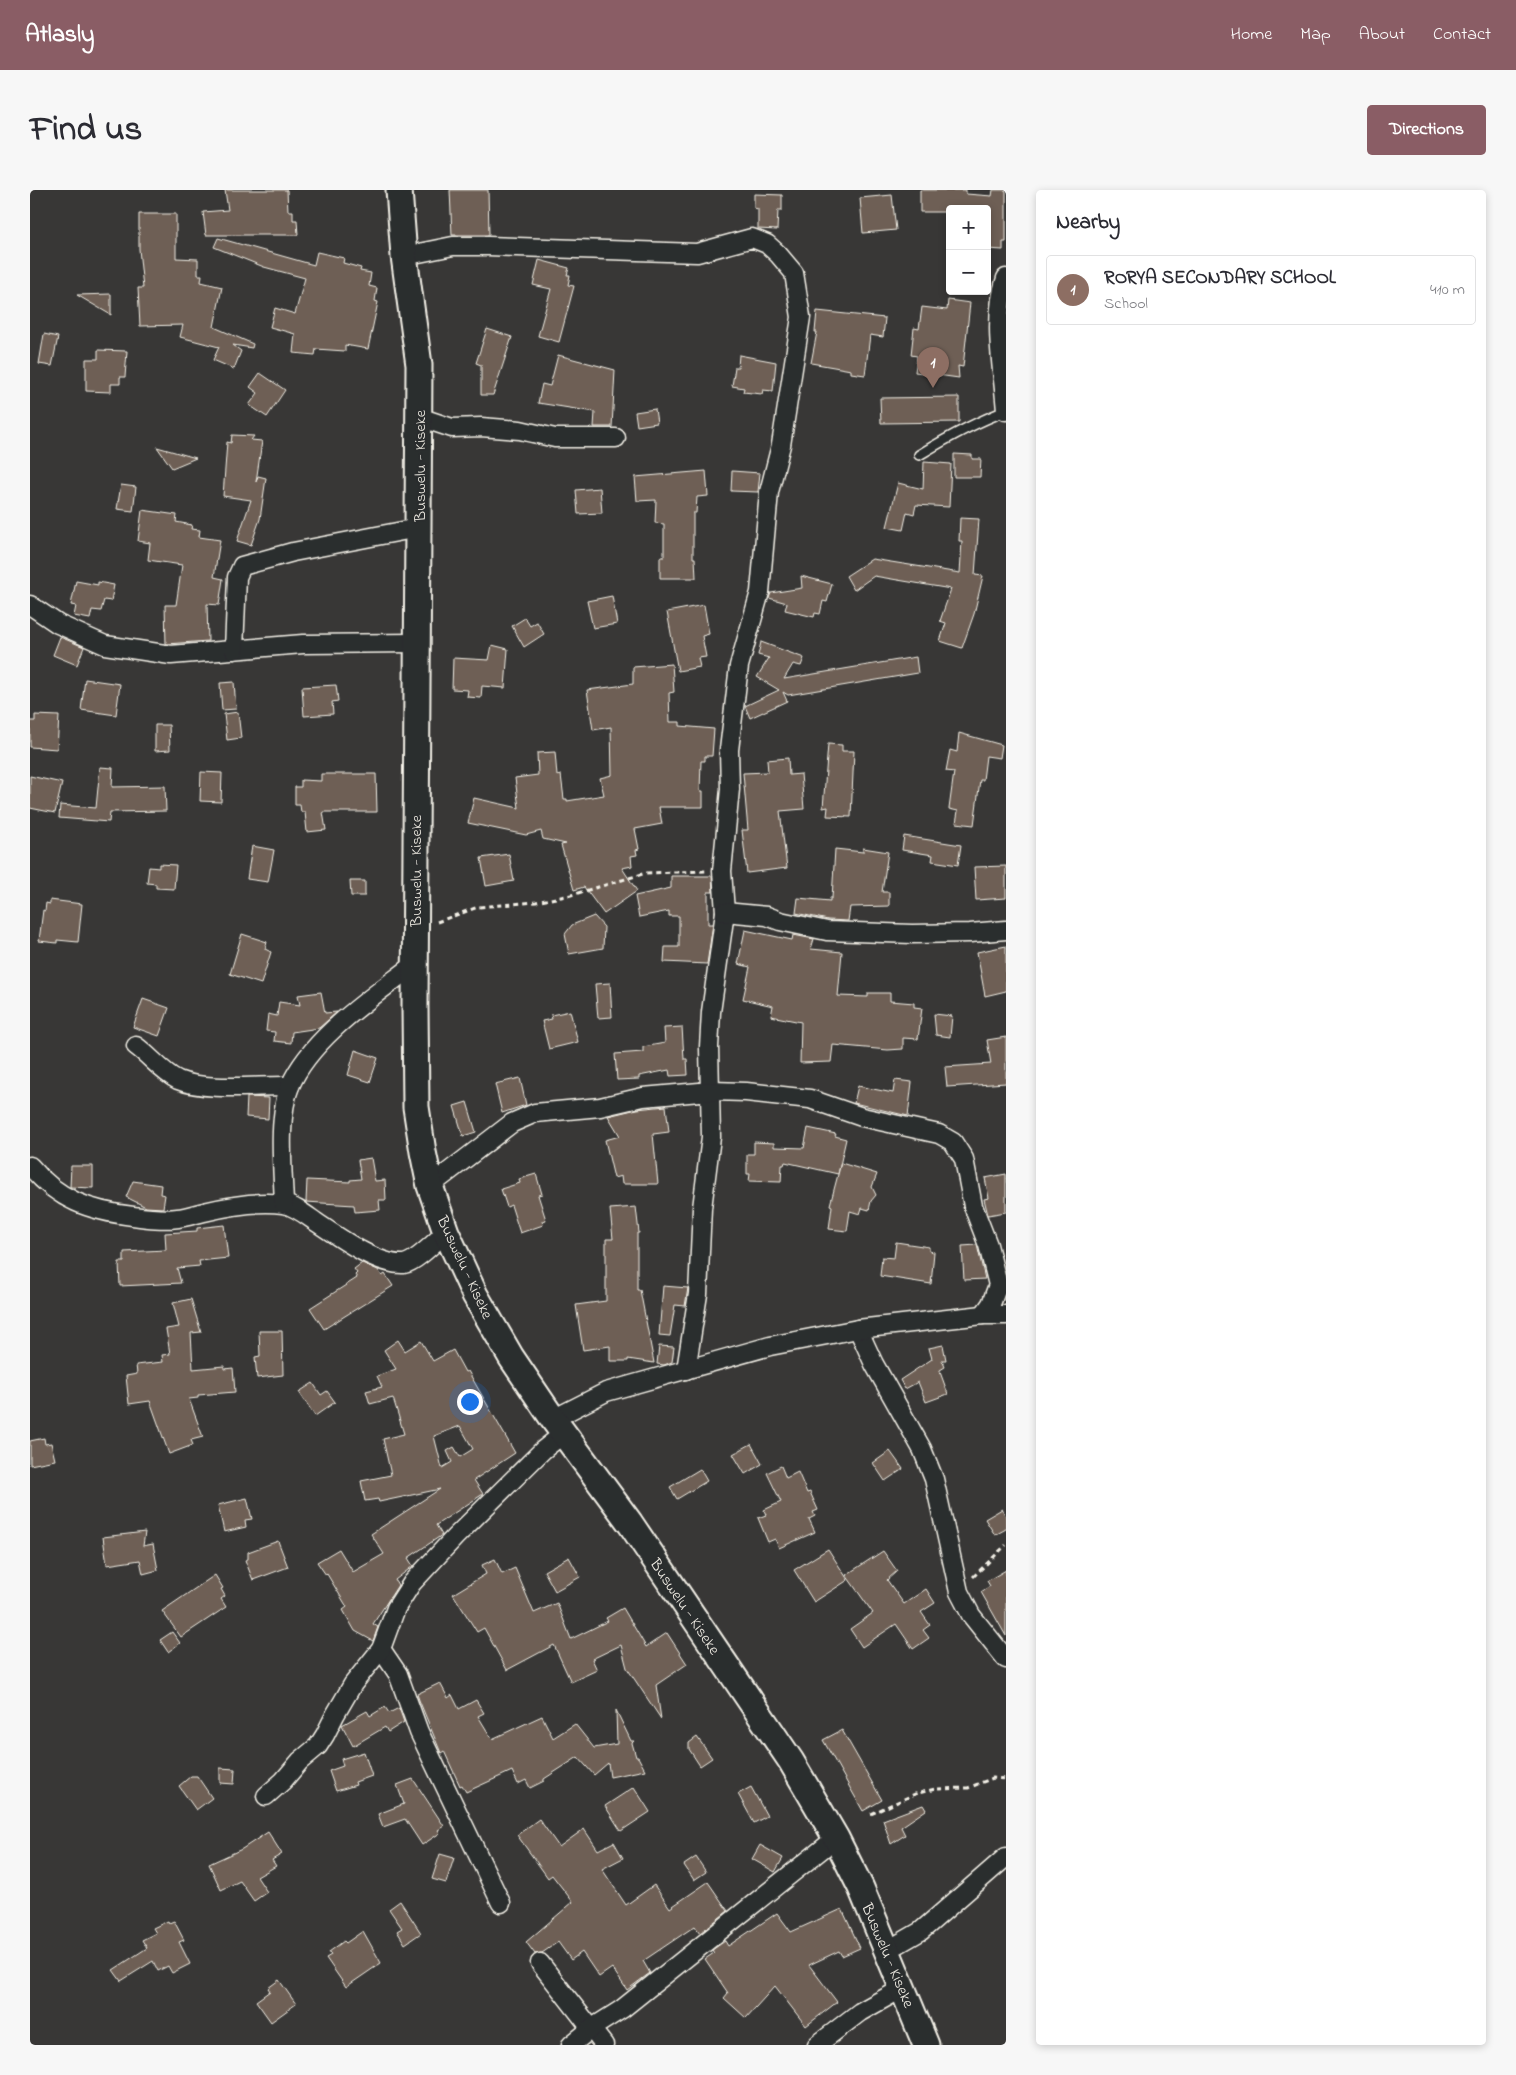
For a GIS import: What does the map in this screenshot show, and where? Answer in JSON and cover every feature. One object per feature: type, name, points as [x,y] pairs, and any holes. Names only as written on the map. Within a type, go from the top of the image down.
[{"type":"main road","name":"Buswelu - Kiseke","points":[[400,190],[404,256],[420,365],[415,929],[416,1107],[430,1186],[446,1232],[476,1295],[511,1357],[558,1426],[630,1523],[747,1695],[791,1761],[836,1838],[861,1888],[888,1950],[926,2045]]},
{"type":"street","points":[[404,256],[453,246],[697,253],[752,238],[773,249],[794,273],[801,317],[780,445],[769,492],[760,592],[739,666],[729,750],[730,788],[722,871],[725,912],[711,1012],[709,1047],[711,1137],[702,1208],[698,1294],[686,1370]]},
{"type":"street","points":[[1006,278],[1002,291],[999,318],[1006,411]]},
{"type":"street","points":[[419,417],[452,428],[481,427],[520,430],[555,438],[616,438]]},
{"type":"street","points":[[234,650],[237,577],[242,566],[293,552],[418,528]]},
{"type":"street","points":[[30,605],[58,624],[105,645],[171,656],[303,644],[417,643]]},
{"type":"street","points":[[725,912],[767,916],[828,932],[936,934],[1006,930]]},
{"type":"street","points":[[284,1204],[282,1149],[290,1086],[309,1055],[321,1042],[354,1012],[415,964]]},
{"type":"street","points":[[136,1046],[179,1080],[204,1085],[290,1086]]},
{"type":"street","points":[[430,1186],[512,1123],[535,1113],[600,1107],[643,1098],[711,1091],[746,1092],[810,1099],[862,1117],[938,1134],[953,1142],[964,1159],[973,1206],[988,1245],[998,1285],[991,1304],[983,1315]]},
{"type":"street","points":[[30,1166],[40,1178],[70,1200],[103,1212],[163,1220],[230,1207],[284,1204],[296,1208],[331,1232],[374,1257],[391,1262],[405,1264],[420,1255],[446,1232]]},
{"type":"street","points":[[266,1796],[283,1781],[300,1761],[318,1746],[353,1684],[381,1649],[396,1608],[412,1583],[455,1537],[543,1450],[558,1426],[606,1392],[770,1346],[858,1329],[983,1315],[1006,1315]]},
{"type":"street","points":[[858,1329],[874,1364],[922,1449],[934,1479],[959,1592],[971,1615],[1006,1659]]},
{"type":"street","points":[[381,1649],[398,1674],[419,1732],[501,1904]]},
{"type":"street","points":[[570,2045],[622,2009],[836,1838]]},
{"type":"street","points":[[888,1950],[921,1931],[1006,1857]]},
{"type":"street","points":[[540,1963],[604,2045]]},
{"type":"street","points":[[817,2045],[860,2012],[903,1988]]},
{"type":"lane","points":[[919,455],[963,429],[1006,411]]},
{"type":"path","points":[[415,929],[478,908],[536,902],[571,895],[646,873],[722,871]]},
{"type":"path","points":[[959,1592],[1006,1545]]},
{"type":"path","points":[[871,1814],[915,1794],[935,1789],[968,1788],[993,1778],[1006,1779]]},
{"type":"building","points":[[225,190],[287,190],[288,211],[293,211],[293,220],[297,220],[298,235],[206,235],[203,212],[228,210]]},
{"type":"building","points":[[450,190],[488,190],[489,235],[452,235]]},
{"type":"building","points":[[920,190],[966,190],[966,194],[992,196],[993,190],[1006,190],[1006,242],[1003,242],[1003,250],[991,249],[991,205],[946,205],[946,212],[920,212]]},
{"type":"building","points":[[754,194],[782,195],[782,210],[778,210],[777,230],[758,229],[758,209],[754,208]]},
{"type":"building","points":[[892,195],[896,230],[863,233],[860,198]]},
{"type":"building","points":[[139,214],[176,214],[176,258],[198,259],[198,275],[202,275],[201,282],[222,287],[214,327],[253,344],[252,348],[233,345],[241,351],[234,369],[213,360],[219,347],[180,337],[183,325],[140,326],[138,288],[143,288],[139,249]]},
{"type":"building","points":[[218,238],[314,265],[317,252],[344,258],[343,263],[361,268],[360,271],[371,273],[369,286],[377,288],[375,301],[378,302],[368,349],[345,345],[345,351],[316,349],[315,355],[293,353],[295,334],[270,327],[275,308],[295,314],[305,278],[264,267],[214,247]]},
{"type":"building","points":[[539,260],[569,268],[567,275],[570,275],[568,285],[574,286],[559,342],[538,336],[551,289],[533,285]]},
{"type":"building","points":[[111,294],[111,315],[77,295]]},
{"type":"building","points":[[948,300],[970,303],[963,367],[958,366],[959,378],[915,372],[917,356],[911,355],[914,328],[919,329],[922,307],[947,310]]},
{"type":"building","points":[[817,311],[885,318],[883,337],[870,335],[865,375],[851,373],[851,370],[811,363],[817,332],[815,332]]},
{"type":"building","points":[[487,329],[512,337],[493,395],[481,395],[481,365],[476,363]]},
{"type":"building","points":[[44,334],[58,337],[52,366],[39,364]]},
{"type":"building","points":[[98,350],[127,351],[125,377],[120,377],[120,384],[111,384],[111,392],[86,391],[86,359],[98,359]]},
{"type":"building","points":[[558,355],[615,370],[612,427],[594,427],[595,412],[538,403],[542,384],[550,386]]},
{"type":"building","points":[[739,355],[776,362],[773,391],[763,390],[762,394],[743,392],[744,388],[732,386],[735,367],[738,367]]},
{"type":"building","points":[[260,373],[285,390],[267,417],[249,405],[258,393],[250,387]]},
{"type":"building","points":[[959,397],[959,422],[881,423],[880,398]]},
{"type":"building","points":[[655,409],[657,423],[637,426],[635,412]]},
{"type":"building","points":[[232,435],[254,436],[251,440],[262,441],[256,482],[258,476],[266,478],[260,519],[251,545],[237,541],[251,500],[223,496],[227,442],[231,443]]},
{"type":"building","points":[[157,447],[196,458],[172,468]]},
{"type":"building","points":[[954,454],[972,455],[972,459],[981,459],[980,477],[954,477]]},
{"type":"building","points":[[924,462],[951,464],[949,507],[916,505],[914,514],[907,512],[903,530],[887,527],[898,483],[923,489]]},
{"type":"building","points":[[706,471],[708,496],[697,497],[696,513],[693,513],[693,558],[695,558],[696,578],[660,578],[660,557],[664,557],[664,524],[655,523],[656,500],[637,501],[635,477]]},
{"type":"building","points":[[732,471],[760,473],[758,492],[731,491]]},
{"type":"building","points":[[121,485],[136,487],[133,511],[117,509]]},
{"type":"building","points":[[600,488],[602,513],[578,514],[576,490]]},
{"type":"building","points":[[142,510],[177,515],[176,522],[192,525],[191,529],[200,530],[199,537],[220,540],[214,577],[223,579],[219,605],[207,604],[208,641],[166,644],[165,605],[176,605],[182,565],[148,560],[150,543],[138,541]]},
{"type":"building","points":[[960,518],[979,519],[975,575],[983,576],[974,614],[962,648],[940,641],[946,623],[940,621],[951,589],[874,576],[854,590],[846,576],[872,559],[960,573],[962,541],[959,541]]},
{"type":"building","points":[[801,576],[832,584],[827,602],[823,601],[820,614],[815,613],[814,617],[785,610],[787,603],[769,598],[771,593],[802,588]]},
{"type":"building","points":[[76,581],[98,585],[98,582],[114,585],[111,601],[104,600],[101,611],[92,610],[90,619],[74,616],[76,606],[71,605]]},
{"type":"building","points":[[612,596],[617,624],[593,628],[587,601]]},
{"type":"building","points":[[704,605],[709,634],[702,636],[706,657],[698,658],[700,667],[678,671],[667,612]]},
{"type":"building","points":[[525,618],[530,626],[537,622],[544,634],[524,647],[512,626]]},
{"type":"building","points":[[60,637],[84,647],[77,665],[53,655]]},
{"type":"building","points":[[761,642],[804,658],[801,666],[793,664],[784,679],[916,657],[918,673],[788,695],[783,692],[787,701],[750,718],[745,706],[779,690],[757,677],[769,658],[758,655]]},
{"type":"building","points":[[492,645],[508,649],[505,688],[482,686],[481,698],[467,697],[468,690],[452,689],[453,658],[489,660]]},
{"type":"building","points":[[672,664],[674,692],[669,693],[670,722],[680,722],[680,726],[714,729],[712,756],[705,756],[705,761],[701,761],[700,791],[703,791],[703,807],[659,807],[662,824],[635,829],[639,849],[636,850],[637,855],[631,856],[632,866],[622,868],[637,891],[604,914],[584,887],[574,890],[561,845],[566,844],[543,839],[541,831],[526,835],[468,823],[474,798],[519,808],[515,778],[538,775],[537,753],[555,752],[557,776],[561,775],[564,799],[567,799],[567,801],[604,795],[600,778],[612,775],[611,727],[593,730],[587,690],[633,684],[633,667]]},
{"type":"building","points":[[85,679],[120,684],[116,715],[81,710]]},
{"type":"building","points":[[234,682],[236,709],[222,710],[220,683]]},
{"type":"building","points":[[336,685],[338,701],[332,702],[333,714],[304,716],[302,687]]},
{"type":"building","points":[[238,712],[241,738],[227,740],[224,714]]},
{"type":"building","points":[[35,715],[59,716],[57,749],[30,747],[30,721],[35,721]]},
{"type":"building","points":[[155,725],[169,725],[170,750],[155,751]]},
{"type":"building","points":[[959,733],[1002,745],[1000,758],[986,756],[983,780],[980,780],[974,825],[956,823],[958,811],[949,809],[954,772],[946,771],[950,750],[957,752]]},
{"type":"building","points":[[828,744],[842,745],[842,751],[854,751],[851,817],[827,816],[828,807],[823,808]]},
{"type":"building","points":[[788,758],[789,775],[801,774],[804,809],[780,811],[787,868],[747,873],[742,830],[748,830],[743,773],[768,772],[767,760]]},
{"type":"building","points":[[100,767],[113,768],[112,787],[165,786],[166,811],[110,812],[109,822],[59,818],[60,805],[96,808]]},
{"type":"building","points":[[201,772],[222,773],[221,802],[200,801]]},
{"type":"building","points":[[321,774],[376,774],[377,812],[323,812],[326,830],[307,832],[305,812],[301,812],[300,805],[295,805],[295,787],[301,787],[301,780],[321,781]]},
{"type":"building","points":[[30,776],[62,783],[55,813],[30,808]]},
{"type":"building","points":[[904,836],[961,845],[958,865],[932,861],[933,855],[902,850]]},
{"type":"building","points":[[252,846],[274,850],[268,882],[247,879]]},
{"type":"building","points":[[863,848],[888,852],[882,892],[889,892],[889,906],[850,907],[848,921],[828,920],[796,913],[798,898],[830,901],[830,898],[832,898],[835,849],[863,852]]},
{"type":"building","points":[[509,854],[514,881],[486,886],[481,858]]},
{"type":"building","points":[[159,864],[176,865],[174,889],[156,888],[156,884],[147,883],[149,867],[159,868]]},
{"type":"building","points":[[1006,866],[1006,898],[976,900],[974,867]]},
{"type":"building","points":[[671,876],[712,876],[713,892],[708,892],[708,924],[713,924],[707,964],[664,962],[665,947],[679,947],[679,916],[669,916],[669,911],[639,917],[635,896],[671,888]]},
{"type":"building","points":[[350,881],[365,881],[365,896],[351,896]]},
{"type":"building","points":[[50,900],[82,904],[78,942],[57,940],[57,943],[39,941],[43,910],[45,911],[46,903],[50,904]]},
{"type":"building","points":[[594,916],[604,927],[603,948],[569,954],[565,934],[572,925]]},
{"type":"building","points":[[745,930],[792,940],[793,935],[814,939],[811,949],[842,952],[838,996],[868,997],[868,993],[890,993],[890,1001],[914,1003],[914,1007],[922,1008],[918,1039],[903,1038],[903,1049],[888,1050],[833,1045],[831,1062],[800,1063],[801,1022],[771,1016],[773,1006],[743,999],[750,967],[738,964]]},
{"type":"building","points":[[242,934],[267,942],[265,949],[271,952],[261,984],[230,974]]},
{"type":"building","points":[[1006,946],[1006,991],[985,996],[977,952]]},
{"type":"building","points":[[610,983],[612,1017],[598,1018],[595,984]]},
{"type":"building","points":[[321,992],[325,1013],[337,1012],[319,1028],[292,1032],[291,1043],[274,1041],[275,1032],[266,1031],[268,1014],[277,1016],[279,1002],[300,1005],[298,995]]},
{"type":"building","points":[[143,999],[169,1008],[159,1036],[133,1027]]},
{"type":"building","points":[[570,1011],[578,1042],[549,1049],[542,1021],[552,1019],[551,1015]]},
{"type":"building","points":[[934,1014],[952,1016],[950,1037],[936,1035]]},
{"type":"building","points":[[682,1027],[684,1059],[687,1059],[688,1075],[670,1076],[669,1070],[639,1076],[639,1079],[617,1080],[615,1054],[643,1052],[643,1047],[665,1043],[664,1028]]},
{"type":"building","points":[[1006,1037],[1006,1083],[947,1087],[945,1067],[991,1064],[987,1040]]},
{"type":"building","points":[[355,1050],[378,1058],[370,1082],[348,1075]]},
{"type":"building","points":[[520,1078],[526,1105],[502,1113],[495,1084]]},
{"type":"building","points":[[895,1080],[912,1082],[908,1116],[854,1103],[858,1086],[893,1093]]},
{"type":"building","points":[[247,1097],[269,1098],[268,1119],[246,1117]]},
{"type":"building","points":[[467,1102],[476,1132],[463,1136],[454,1106]]},
{"type":"building","points":[[666,1106],[669,1132],[653,1134],[658,1184],[622,1184],[621,1176],[614,1178],[605,1140],[620,1136],[608,1116],[637,1109]]},
{"type":"building","points":[[808,1128],[836,1134],[835,1136],[846,1139],[838,1174],[785,1162],[782,1165],[781,1182],[749,1181],[750,1174],[747,1174],[747,1154],[754,1154],[754,1142],[774,1143],[774,1147],[804,1148]]},
{"type":"building","points":[[371,1158],[375,1181],[385,1180],[386,1200],[379,1200],[380,1210],[355,1212],[354,1205],[306,1202],[307,1180],[350,1182],[350,1180],[361,1179],[358,1160]]},
{"type":"building","points":[[841,1163],[877,1174],[872,1187],[876,1195],[871,1201],[869,1210],[862,1208],[860,1214],[850,1211],[847,1231],[829,1229],[832,1206],[830,1205]]},
{"type":"building","points":[[71,1166],[93,1166],[93,1188],[70,1187]]},
{"type":"building","points":[[536,1174],[542,1194],[538,1195],[546,1220],[542,1221],[543,1225],[520,1233],[511,1205],[507,1207],[501,1189],[520,1183],[519,1179]]},
{"type":"building","points":[[1006,1174],[1006,1212],[988,1215],[984,1199],[989,1198],[985,1178]]},
{"type":"building","points":[[133,1181],[161,1185],[160,1194],[165,1195],[163,1208],[146,1207],[126,1197]]},
{"type":"building","points":[[636,1207],[639,1233],[637,1233],[637,1290],[640,1290],[654,1363],[628,1359],[628,1361],[610,1361],[610,1346],[583,1350],[576,1305],[606,1301],[606,1239],[613,1239],[610,1209]]},
{"type":"building","points":[[224,1225],[228,1258],[199,1261],[200,1266],[177,1268],[181,1283],[120,1286],[119,1262],[124,1262],[124,1252],[166,1250],[165,1233],[197,1231],[197,1228]]},
{"type":"building","points":[[896,1242],[929,1247],[929,1251],[934,1252],[931,1284],[880,1276],[882,1257],[894,1258]]},
{"type":"building","points":[[977,1245],[985,1279],[964,1280],[962,1246]]},
{"type":"building","points":[[362,1263],[378,1270],[382,1276],[385,1274],[393,1286],[324,1329],[310,1308],[357,1278],[355,1275],[357,1273],[354,1269]]},
{"type":"building","points":[[663,1286],[688,1288],[685,1306],[675,1305],[670,1336],[659,1335]]},
{"type":"building","points":[[191,1299],[201,1332],[191,1333],[193,1369],[224,1366],[224,1369],[233,1368],[235,1392],[198,1395],[198,1398],[189,1399],[203,1437],[191,1440],[193,1445],[169,1454],[150,1401],[129,1404],[126,1376],[137,1374],[136,1365],[163,1362],[162,1355],[170,1354],[166,1329],[179,1327],[173,1303]]},
{"type":"building","points":[[259,1331],[282,1331],[283,1375],[257,1378],[255,1357],[260,1356]]},
{"type":"building","points":[[398,1340],[405,1351],[421,1341],[433,1361],[453,1350],[465,1372],[468,1371],[515,1453],[474,1480],[483,1494],[436,1525],[442,1535],[408,1558],[413,1566],[395,1580],[398,1585],[373,1624],[378,1627],[373,1641],[355,1631],[343,1610],[347,1607],[327,1574],[317,1562],[339,1549],[353,1572],[384,1554],[371,1534],[440,1489],[379,1502],[378,1499],[365,1501],[361,1481],[391,1475],[383,1439],[404,1434],[393,1398],[370,1404],[366,1391],[382,1387],[377,1376],[396,1369],[384,1350]],"holes":[[[460,1426],[473,1449],[460,1457],[454,1447],[447,1451],[452,1462],[442,1468],[434,1436]]]},
{"type":"building","points":[[943,1345],[946,1360],[942,1360],[945,1367],[940,1372],[948,1394],[926,1402],[918,1382],[905,1389],[900,1380],[932,1359],[929,1348]]},
{"type":"building","points":[[659,1346],[674,1347],[672,1362],[664,1365],[657,1364]]},
{"type":"building","points":[[313,1383],[321,1395],[327,1391],[335,1402],[315,1416],[299,1392]]},
{"type":"building","points":[[44,1438],[45,1444],[51,1443],[55,1460],[30,1465],[30,1441]]},
{"type":"building","points":[[751,1444],[762,1464],[745,1474],[733,1454]]},
{"type":"building","points":[[890,1451],[903,1469],[885,1481],[873,1463]]},
{"type":"building","points":[[781,1466],[786,1478],[798,1472],[807,1493],[810,1492],[818,1510],[813,1512],[815,1516],[809,1519],[815,1532],[779,1548],[775,1539],[768,1542],[758,1518],[766,1515],[764,1510],[781,1502],[767,1473]]},
{"type":"building","points":[[700,1469],[707,1481],[677,1499],[670,1487]]},
{"type":"building","points":[[247,1498],[252,1519],[245,1520],[246,1527],[224,1532],[218,1505]]},
{"type":"building","points":[[1002,1509],[1006,1517],[1006,1529],[995,1535],[985,1519]]},
{"type":"building","points":[[145,1532],[143,1546],[153,1544],[158,1570],[143,1574],[140,1560],[107,1565],[103,1537]]},
{"type":"building","points":[[278,1541],[288,1567],[253,1580],[245,1560],[248,1559],[248,1552]]},
{"type":"building","points":[[828,1549],[848,1580],[814,1602],[794,1570]]},
{"type":"building","points":[[883,1551],[897,1571],[887,1580],[904,1604],[926,1589],[935,1603],[921,1612],[930,1625],[923,1630],[929,1638],[913,1649],[896,1624],[862,1647],[850,1629],[873,1613],[846,1575]]},
{"type":"building","points":[[569,1557],[580,1577],[555,1591],[544,1571]]},
{"type":"building","points":[[495,1559],[502,1574],[515,1568],[534,1613],[557,1603],[571,1639],[608,1621],[606,1618],[623,1608],[646,1647],[667,1633],[687,1664],[656,1685],[661,1719],[627,1668],[621,1645],[592,1659],[597,1670],[571,1682],[554,1645],[507,1670],[484,1628],[477,1632],[453,1594],[486,1574],[482,1565]]},
{"type":"building","points":[[1006,1570],[1006,1636],[981,1592],[990,1586],[987,1581]]},
{"type":"building","points":[[215,1575],[223,1588],[221,1589],[225,1596],[221,1599],[226,1607],[181,1637],[162,1611]]},
{"type":"building","points":[[172,1632],[180,1643],[168,1652],[160,1640]]},
{"type":"building","points":[[440,1683],[448,1698],[452,1695],[459,1709],[476,1700],[484,1713],[478,1716],[492,1739],[542,1716],[553,1738],[575,1724],[594,1748],[617,1744],[616,1710],[631,1741],[634,1741],[632,1743],[636,1757],[638,1757],[645,1770],[610,1777],[608,1763],[594,1775],[578,1757],[544,1779],[544,1781],[530,1788],[526,1780],[518,1784],[512,1771],[466,1792],[462,1785],[460,1786],[444,1751],[441,1753],[417,1694]]},
{"type":"building","points":[[385,1707],[389,1713],[399,1708],[404,1722],[388,1732],[385,1727],[353,1746],[342,1725],[367,1711],[370,1716]]},
{"type":"building","points":[[842,1730],[882,1800],[863,1811],[823,1740]]},
{"type":"building","points":[[697,1737],[712,1758],[700,1766],[689,1749],[689,1743]]},
{"type":"building","points":[[364,1752],[372,1776],[355,1782],[356,1785],[336,1791],[329,1771],[343,1766],[341,1759]]},
{"type":"building","points":[[220,1768],[235,1769],[234,1784],[220,1783]]},
{"type":"building","points":[[191,1776],[197,1776],[212,1798],[196,1810],[179,1786]]},
{"type":"building","points":[[413,1779],[444,1826],[438,1830],[440,1833],[422,1845],[405,1819],[383,1827],[378,1814],[404,1804],[397,1785]]},
{"type":"building","points":[[634,1787],[650,1812],[621,1831],[605,1806]]},
{"type":"building","points":[[751,1787],[767,1816],[754,1823],[738,1794]]},
{"type":"building","points":[[923,1805],[926,1810],[901,1827],[905,1835],[891,1844],[883,1820]]},
{"type":"building","points":[[539,1819],[559,1847],[584,1829],[598,1850],[614,1842],[623,1858],[602,1869],[626,1905],[654,1885],[670,1908],[708,1882],[728,1911],[700,1933],[695,1926],[643,1961],[650,1973],[627,1990],[612,1968],[599,1977],[582,1952],[571,1960],[558,1942],[542,1953],[535,1954],[526,1942],[573,1902],[552,1875],[548,1878],[517,1835]]},
{"type":"building","points":[[268,1832],[282,1854],[272,1860],[276,1866],[257,1877],[267,1892],[254,1901],[240,1881],[221,1890],[209,1864],[242,1849]]},
{"type":"building","points":[[760,1845],[783,1858],[775,1872],[752,1859]]},
{"type":"building","points":[[440,1854],[454,1858],[446,1883],[432,1879]]},
{"type":"building","points":[[696,1857],[706,1872],[694,1880],[684,1865]]},
{"type":"building","points":[[400,1901],[421,1933],[405,1944],[397,1931],[402,1928],[389,1909]]},
{"type":"building","points":[[842,1909],[860,1948],[842,1956],[839,1951],[809,1965],[837,2002],[806,2026],[775,1986],[746,2018],[724,1998],[728,1993],[705,1959],[714,1953],[712,1950],[725,1941],[728,1946],[777,1913],[791,1932]]},
{"type":"building","points":[[168,1921],[169,1923],[174,1921],[184,1940],[179,1942],[190,1964],[172,1973],[168,1966],[158,1971],[153,1961],[121,1981],[113,1970],[147,1948],[142,1940],[156,1933],[153,1928]]},
{"type":"building","points":[[363,1931],[381,1963],[346,1987],[326,1958],[331,1955],[329,1952],[344,1941],[346,1943]]},
{"type":"building","points":[[279,1980],[296,2004],[271,2022],[256,2001],[270,1991],[268,1988]]},
{"type":"place","name":"RORYA SECONDARY SCHOOL","points":[[933,388]]}]
